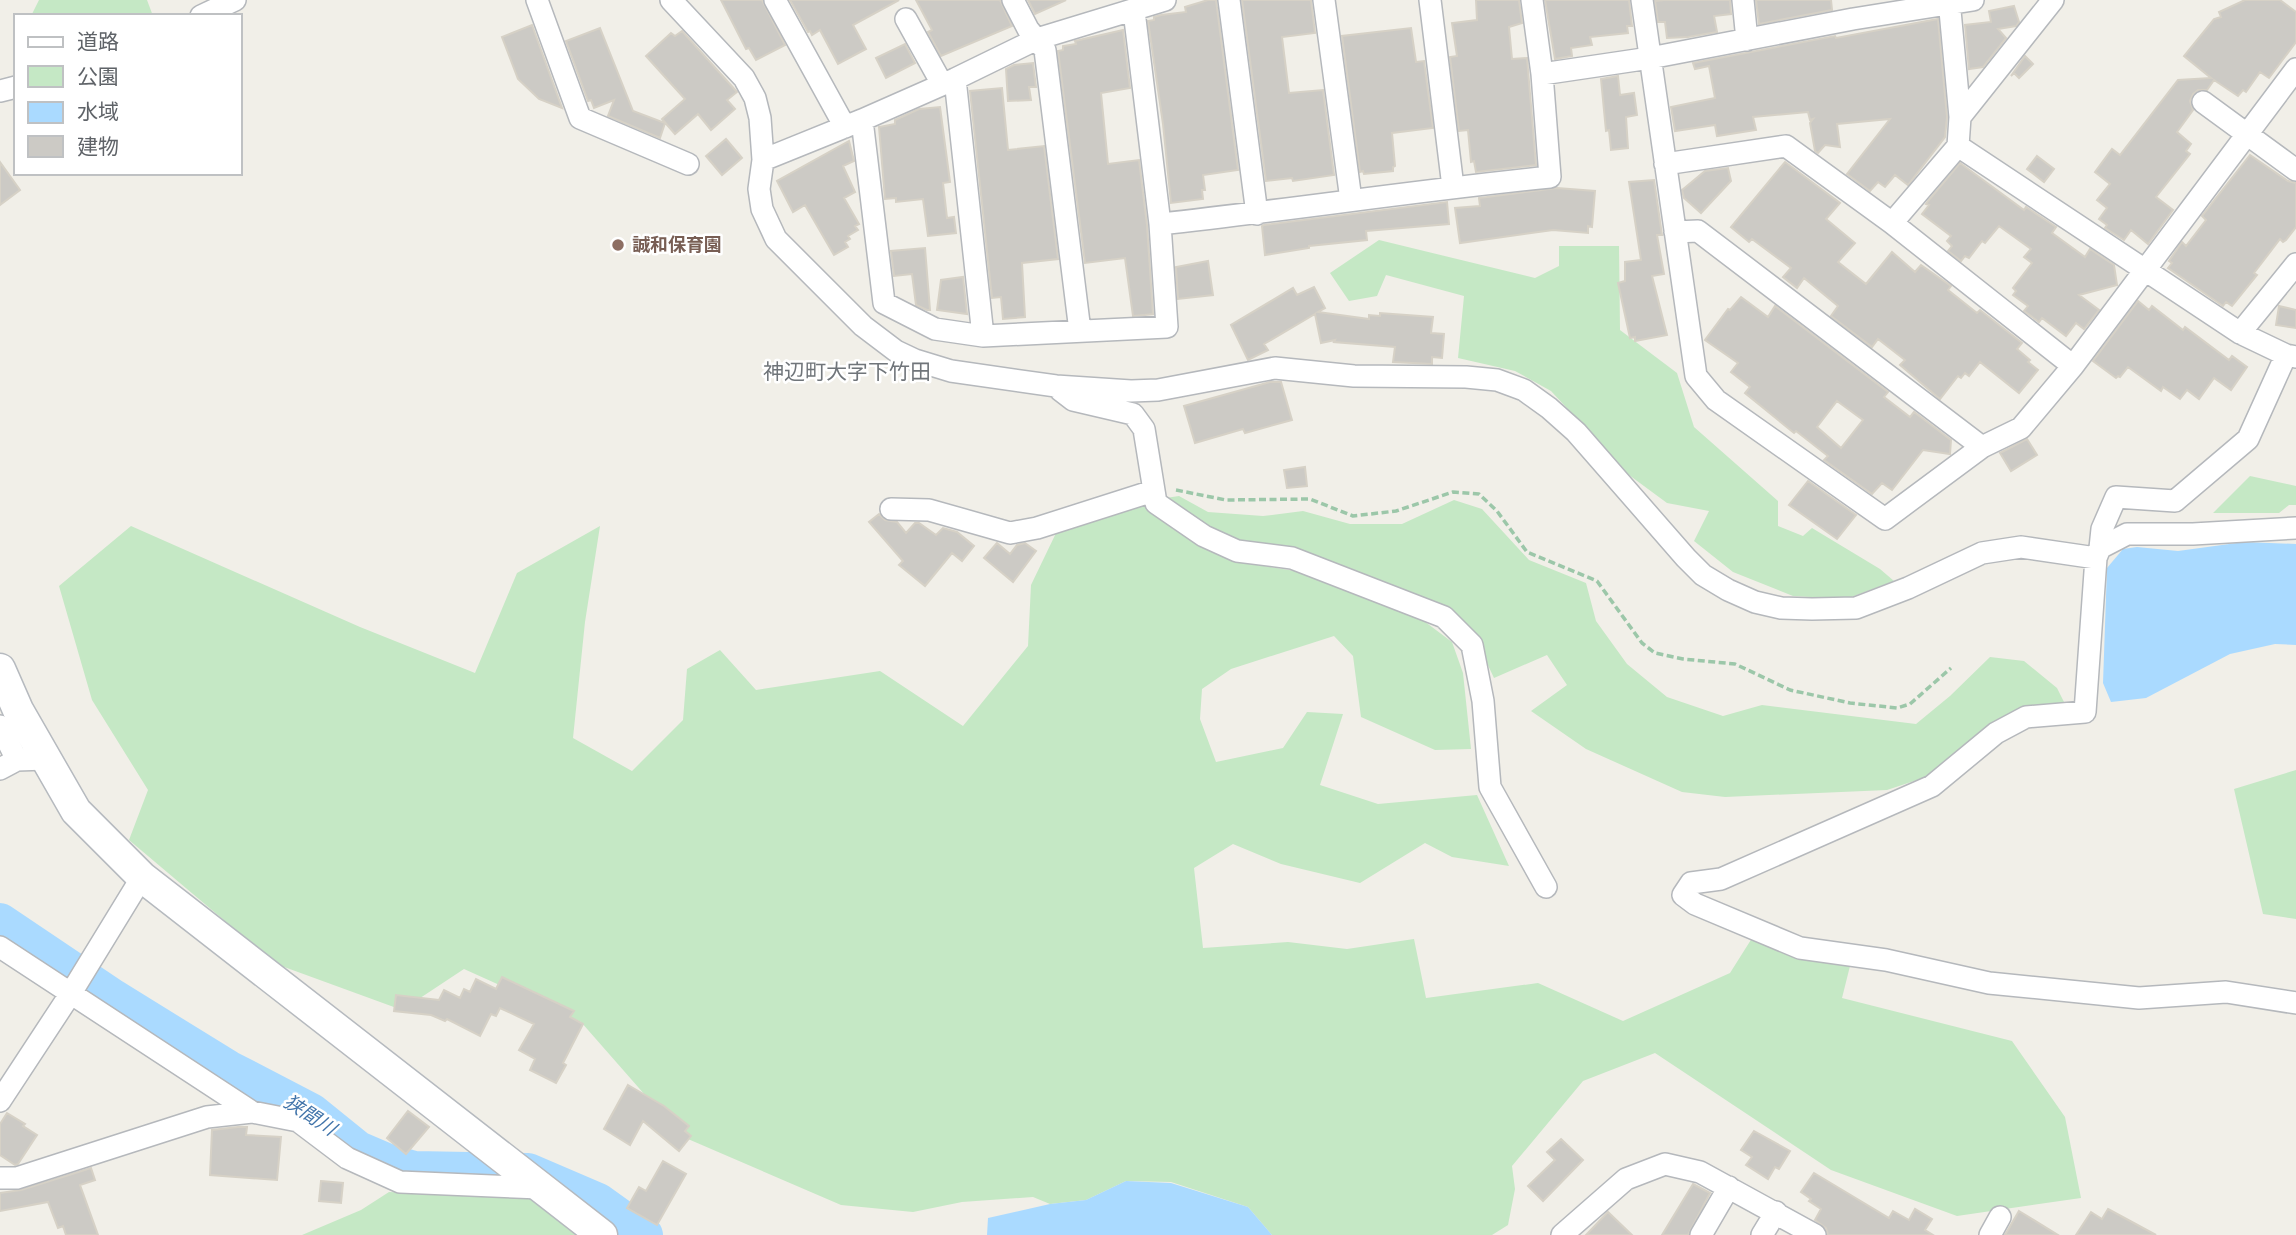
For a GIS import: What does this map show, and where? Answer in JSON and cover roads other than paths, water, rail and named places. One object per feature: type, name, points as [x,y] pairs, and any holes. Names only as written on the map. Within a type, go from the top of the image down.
[{"type":"street","points":[[205,14],[235,0]]},
{"type":"street","points":[[537,0],[580,118],[688,164]]},
{"type":"street","points":[[671,0],[744,78],[755,98],[760,118],[763,160],[759,189],[762,209],[776,239],[863,326],[896,351],[915,360],[951,371],[1056,386],[1131,391],[1158,390],[1275,368],[1354,376],[1466,377],[1497,380],[1524,390],[1576,432],[1703,575],[1755,602],[1781,608],[1856,608],[1908,588],[1982,553],[2021,547],[2098,553],[2127,534],[2193,534],[2296,528]]},
{"type":"street","points":[[775,0],[853,124],[884,303],[935,329],[983,336],[1167,327],[1160,225],[1121,8]]},
{"type":"street","points":[[1013,0],[1028,29],[1045,50],[1080,331]]},
{"type":"street","points":[[763,160],[853,124],[1037,39],[1121,8],[1165,0]]},
{"type":"street","points":[[1228,0],[1257,214]]},
{"type":"street","points":[[1324,0],[1351,200]]},
{"type":"street","points":[[1430,0],[1453,187]]},
{"type":"street","points":[[1160,225],[1550,177],[1542,74],[1532,0]]},
{"type":"street","points":[[1642,0],[1696,376],[1716,400],[1885,519],[1982,447],[2021,428],[2073,366],[2296,69]]},
{"type":"street","points":[[1743,0],[1747,40]]},
{"type":"street","points":[[1542,74],[1747,40],[1852,9],[1973,0]]},
{"type":"street","points":[[1960,117],[2053,0]]},
{"type":"street","points":[[1892,223],[1958,146],[1960,117],[1949,3]]},
{"type":"street","points":[[906,19],[948,82],[983,336]]},
{"type":"street","points":[[2203,102],[2296,170]]},
{"type":"street","points":[[1665,164],[1786,146],[1892,223],[2073,366]]},
{"type":"street","points":[[1958,146],[2240,334],[2291,356],[2248,439],[2175,501],[2116,497],[2102,529],[2098,553],[2085,712],[2026,717],[1996,733],[1933,786],[1721,879],[1691,883],[1683,895],[1695,904],[1800,948],[1886,960],[1989,984],[2138,998],[2226,992],[2296,1003]]},
{"type":"street","points":[[1675,232],[1698,231],[1982,447]]},
{"type":"street","points":[[2240,334],[2296,264]]},
{"type":"street","points":[[1056,386],[1073,400],[1132,414],[1144,429],[1156,503],[1204,536],[1237,551],[1292,558],[1444,617],[1472,645],[1482,701],[1490,787],[1546,887]]},
{"type":"street","points":[[891,509],[929,510],[1010,533],[1037,528],[1153,491]]},
{"type":"street","points":[[0,669],[18,710],[21,763]]},
{"type":"street","points":[[0,726],[21,763],[76,811],[142,877],[602,1235]]},
{"type":"street","points":[[0,1101],[71,993],[142,877]]},
{"type":"street","points":[[0,947],[252,1112]]},
{"type":"street","points":[[0,1178],[18,1178],[207,1117],[252,1112],[298,1121],[347,1158],[400,1182],[540,1188]]},
{"type":"street","points":[[1562,1235],[1626,1180],[1665,1164],[1700,1172],[1815,1235]]},
{"type":"street","points":[[1701,1235],[1729,1187]]},
{"type":"street","points":[[1762,1235],[1776,1212]]},
{"type":"water","points":[[2244,542],[2296,544],[2296,645],[2275,644],[2230,654],[2146,698],[2111,702],[2103,683],[2107,568],[2123,549],[2137,547],[2178,551]]},
{"type":"water","points":[[1126,1181],[1171,1183],[1248,1207],[1272,1235],[987,1235],[988,1218],[1050,1204],[1086,1200]]},
{"type":"waterway","name":"狭間川","points":[[0,922],[113,998],[228,1069],[311,1112],[358,1150],[414,1170],[528,1172],[598,1202],[644,1235]]},
{"type":"place","name":"誠和保育園","points":[[618,245]]},
{"type":"district","name":"神辺町大字下竹田","points":[[847,371]]}]
